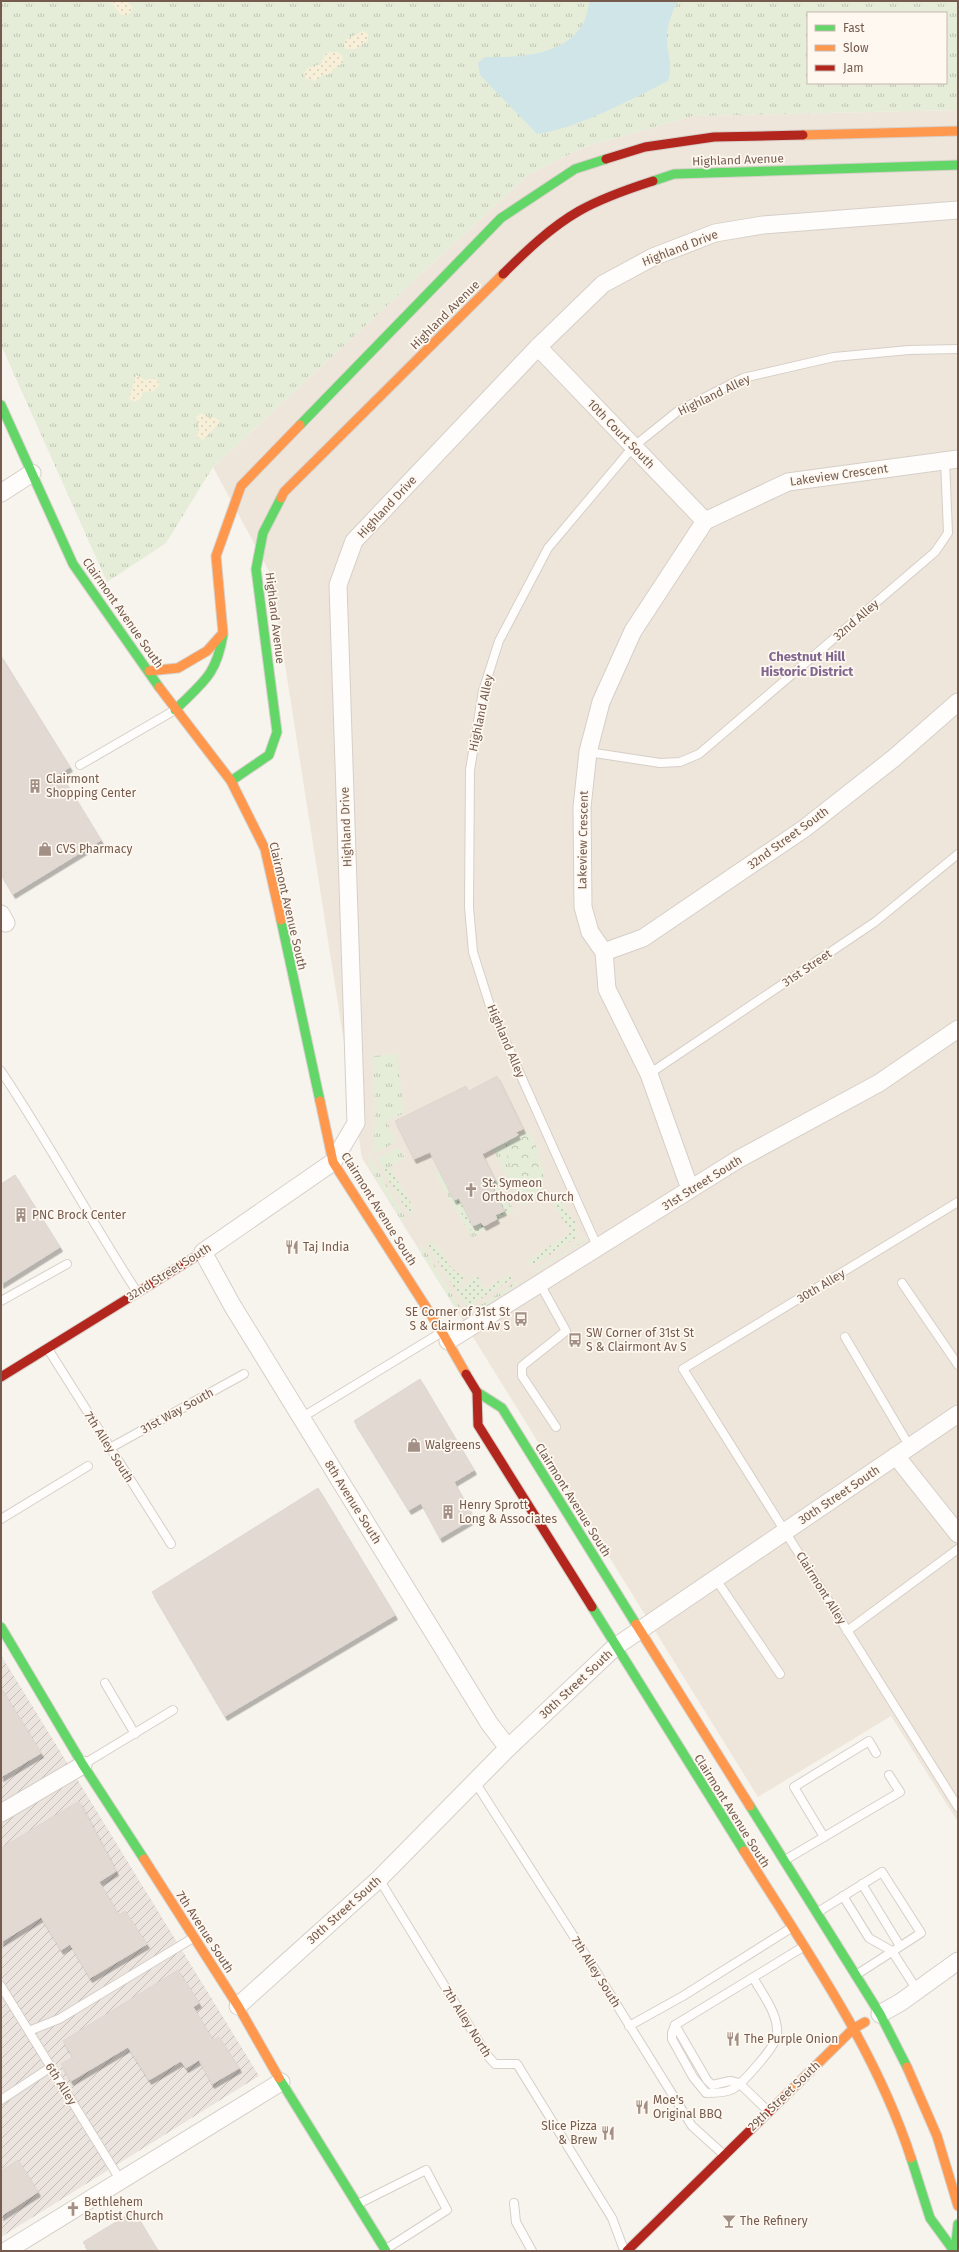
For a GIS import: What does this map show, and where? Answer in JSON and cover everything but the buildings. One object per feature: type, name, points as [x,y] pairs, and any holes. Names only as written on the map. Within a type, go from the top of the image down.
[{"type":"street","name":"Highland Avenue","points":[[175,710],[210,675],[219,658],[223,633],[216,556],[241,486],[501,218],[576,169],[644,147],[714,136],[958,131]]},
{"type":"street","name":"Highland Avenue","points":[[231,781],[269,755],[277,732],[256,570],[263,533],[284,492],[532,245],[580,211],[626,190],[674,174],[958,165]]},
{"type":"street","name":"Highland Drive","points":[[333,1162],[356,1123],[338,585],[354,541],[538,346],[603,284],[653,257],[715,233],[763,225],[958,210]]},
{"type":"street","name":"10th Court South","points":[[538,346],[705,522]]},
{"type":"street","name":"Clairmont Avenue South","points":[[1,404],[73,564],[150,671],[175,710],[231,781],[265,849],[333,1162],[445,1337],[477,1392],[502,1408],[639,1630],[880,2014],[904,2060],[937,2136],[958,2206]]},
{"type":"street","name":"Lakeview Crescent","points":[[604,952],[590,932],[583,907],[582,807],[588,752],[601,702],[633,631],[705,522],[788,482],[951,460]]},
{"type":"street","points":[[1,493],[32,473]]},
{"type":"street","points":[[150,671],[178,668],[207,651],[223,633]]},
{"type":"street","name":"32nd Street South","points":[[604,952],[643,938],[805,828],[894,758],[958,702]]},
{"type":"street","points":[[604,952],[607,989],[648,1074],[690,1189]]},
{"type":"street","name":"31st Street South","points":[[445,1337],[540,1284],[598,1249],[737,1160],[879,1083],[958,1029]]},
{"type":"street","name":"32nd Street South","points":[[1,1377],[203,1252],[333,1162]]},
{"type":"street","name":"8th Avenue South","points":[[203,1252],[232,1306],[489,1722],[508,1748]]},
{"type":"street","name":"Clairmont Avenue South","points":[[477,1392],[478,1425],[615,1647],[792,1928],[852,2029],[878,2077],[908,2150],[930,2218],[955,2251]]},
{"type":"street","name":"30th Street South","points":[[238,2006],[379,1879],[508,1748],[615,1647],[958,1414]]},
{"type":"street","points":[[903,1451],[958,1534]]},
{"type":"street","name":"7th Avenue South","points":[[1,1627],[83,1765],[238,2006],[281,2082],[386,2250]]},
{"type":"street","points":[[1,1814],[83,1765]]},
{"type":"street","name":"29th Street South","points":[[626,2251],[852,2029],[880,2014],[958,1961]]},
{"type":"street","points":[[6,2251],[122,2182],[281,2082]]},
{"type":"street","name":"Clairmont Avenue South","points":[[955,2251],[958,2224]]},
{"type":"lane","name":"Highland Alley","points":[[598,1249],[491,1009],[473,952],[469,907],[470,770],[483,691],[499,641],[548,548],[633,447],[678,411],[743,378],[834,357],[909,350],[958,349]]},
{"type":"lane","name":"32nd Alley","points":[[588,752],[660,763],[680,762],[699,754],[935,552],[948,533],[951,460]]},
{"type":"lane","points":[[80,765],[175,710]]},
{"type":"lane","name":"31st Street","points":[[648,1074],[875,922],[958,854]]},
{"type":"lane","points":[[1,1071],[37,1124],[101,1236],[137,1292]]},
{"type":"lane","name":"30th Alley","points":[[683,1369],[958,1202]]},
{"type":"lane","points":[[1,1302],[67,1264]]},
{"type":"lane","points":[[902,1283],[958,1365]]},
{"type":"lane","points":[[540,1284],[566,1331],[522,1366],[522,1376],[556,1427]]},
{"type":"lane","points":[[301,1418],[445,1337]]},
{"type":"lane","points":[[845,1337],[903,1451]]},
{"type":"lane","name":"7th Alley South","points":[[48,1349],[171,1544]]},
{"type":"lane","name":"Clairmont Alley","points":[[683,1369],[958,1807]]},
{"type":"lane","name":"31st Way South","points":[[110,1448],[244,1374]]},
{"type":"lane","points":[[1,1519],[88,1466]]},
{"type":"lane","points":[[847,1631],[958,1549]]},
{"type":"lane","points":[[715,1578],[780,1674]]},
{"type":"lane","points":[[105,1683],[135,1734]]},
{"type":"lane","points":[[83,1765],[173,1710]]},
{"type":"lane","points":[[824,1837],[794,1787],[869,1741],[876,1753]]},
{"type":"lane","points":[[784,1861],[900,1792],[889,1775]]},
{"type":"lane","name":"7th Alley South","points":[[475,1782],[692,2126],[724,2154]]},
{"type":"lane","points":[[816,1913],[882,1872],[921,1933],[856,1975]]},
{"type":"lane","name":"7th Alley North","points":[[379,1879],[487,2055],[495,2064],[517,2064],[612,2218],[626,2251]]},
{"type":"lane","points":[[862,1884],[900,1946]]},
{"type":"lane","points":[[843,1896],[869,1938],[892,1951],[917,1990]]},
{"type":"lane","points":[[629,2026],[683,1996],[792,1928]]},
{"type":"lane","points":[[29,2031],[59,2019],[194,1937]]},
{"type":"lane","points":[[754,1979],[773,2014],[778,2035],[768,2054],[733,2089],[714,2094],[706,2093],[693,2077],[672,2039],[672,2033],[675,2025],[754,1979],[803,1947]]},
{"type":"lane","name":"6th Alley","points":[[1,1986],[122,2182]]},
{"type":"lane","points":[[1,2100],[51,2067]]},
{"type":"lane","points":[[738,2083],[768,2111]]},
{"type":"lane","points":[[357,2204],[426,2170],[447,2210],[386,2250]]},
{"type":"lane","points":[[514,2202],[516,2222],[532,2251]]},
{"type":"shaded area","points":[[589,1],[677,1],[667,31],[670,65],[668,81],[586,120],[552,131],[537,134],[480,75],[478,63],[485,57],[535,54],[551,49],[565,42],[577,32],[585,19]]},
{"type":"shaded area","points":[[958,110],[958,1822],[891,1716],[758,1797],[362,1158],[271,575],[213,467],[529,174],[584,147],[693,116]]},
{"type":"shaded area","points":[[1,1655],[259,2076],[1,2237]]},
{"type":"green space","points":[[1,1],[958,1],[958,110],[693,116],[584,147],[529,174],[213,467],[166,543],[107,582],[1,345]]},
{"type":"green space","points":[[397,1054],[404,1113],[387,1121],[396,1142],[374,1154],[375,1101],[372,1056]]},
{"type":"green space","points":[[528,1132],[534,1139],[534,1143],[539,1150],[540,1160],[544,1171],[543,1184],[546,1192],[522,1206],[492,1148]]},
{"type":"green space","points":[[528,1132],[536,1145],[543,1169],[520,1182],[511,1166],[507,1153],[511,1142]]},
{"type":"green space","points":[[398,1147],[405,1158],[383,1171],[377,1158]]},
{"type":"green space","points":[[368,1153],[406,1219],[401,1220],[369,1166]]},
{"type":"green space","points":[[389,1167],[412,1205],[413,1212],[410,1216],[383,1171]]},
{"type":"green space","points":[[439,1170],[472,1233],[474,1234],[486,1225],[486,1229],[472,1238],[435,1174]]},
{"type":"green space","points":[[495,1178],[497,1178],[514,1211],[498,1221],[495,1220],[511,1211],[511,1209]]},
{"type":"green space","points":[[495,1178],[511,1209],[511,1211],[497,1219],[495,1215],[503,1211],[490,1183]]},
{"type":"green space","points":[[546,1194],[557,1197],[561,1200],[576,1222],[577,1237],[534,1265],[527,1261],[571,1232]]},
{"type":"green space","points":[[459,1198],[473,1226],[481,1222],[484,1228],[474,1234],[472,1233],[454,1200]]},
{"type":"green space","points":[[587,1236],[584,1241],[534,1273],[534,1271]]},
{"type":"green space","points":[[432,1243],[437,1246],[453,1269],[466,1276],[459,1289],[459,1292],[472,1277],[478,1277],[485,1289],[512,1273],[512,1279],[468,1307],[463,1302],[427,1244]]},
{"type":"green space","points":[[422,1245],[463,1312],[455,1307],[420,1251]]},
{"type":"green space","points":[[517,1281],[518,1284],[479,1309],[471,1311]]},
{"type":"sand","points":[[110,1],[126,1],[132,7],[132,11],[128,15],[121,15]]},
{"type":"sand","points":[[363,31],[368,34],[368,40],[356,49],[346,49],[344,45],[345,40]]},
{"type":"sand","points":[[330,52],[337,52],[342,55],[343,62],[330,74],[323,75],[315,81],[305,78],[304,73],[308,68],[321,64],[324,56]]},
{"type":"sand","points":[[136,375],[146,380],[155,378],[160,384],[154,391],[143,392],[141,398],[135,402],[129,399]]},
{"type":"sand","points":[[202,413],[207,417],[218,418],[219,423],[203,440],[197,437],[199,427],[196,417]]},
{"type":"traffic: fast","points":[[300,425],[501,218],[575,169],[606,159]]},
{"type":"traffic: fast","points":[[653,181],[674,174],[958,165]]},
{"type":"traffic: fast","points":[[1,405],[73,564],[159,687]]},
{"type":"traffic: fast","points":[[231,781],[269,755],[277,732],[256,569],[263,533],[281,498]]},
{"type":"traffic: fast","points":[[175,710],[201,685],[207,677],[216,660],[223,635]]},
{"type":"traffic: fast","points":[[281,920],[320,1101]]},
{"type":"traffic: fast","points":[[477,1392],[502,1408],[636,1624]]},
{"type":"traffic: fast","points":[[592,1607],[744,1851]]},
{"type":"traffic: fast","points":[[1,1627],[83,1765],[144,1859]]},
{"type":"traffic: fast","points":[[750,1806],[880,2014],[907,2067]]},
{"type":"traffic: fast","points":[[279,2078],[386,2251]]},
{"type":"traffic: fast","points":[[911,2158],[930,2218],[954,2251]]},
{"type":"traffic: fast","points":[[955,2251],[958,2224]]},
{"type":"traffic: slow","points":[[803,135],[958,131]]},
{"type":"traffic: slow","points":[[281,498],[284,492],[503,274]]},
{"type":"traffic: slow","points":[[149,671],[178,668],[207,651],[223,633],[216,556],[241,486],[300,425]]},
{"type":"traffic: slow","points":[[159,687],[231,781],[265,849],[281,920]]},
{"type":"traffic: slow","points":[[320,1101],[333,1162],[442,1332],[466,1374]]},
{"type":"traffic: slow","points":[[636,1624],[750,1806]]},
{"type":"traffic: slow","points":[[744,1851],[814,1962],[858,2038],[896,2117],[911,2158]]},
{"type":"traffic: slow","points":[[144,1859],[238,2006],[279,2078]]},
{"type":"traffic: slow","points":[[784,2097],[853,2029],[865,2022]]},
{"type":"traffic: slow","points":[[907,2067],[937,2136],[958,2206]]},
{"type":"traffic: jam","points":[[606,159],[645,147],[714,137],[803,135]]},
{"type":"traffic: jam","points":[[503,274],[539,240],[569,217],[606,198],[653,181]]},
{"type":"traffic: jam","points":[[1,1377],[203,1252]]},
{"type":"traffic: jam","points":[[466,1374],[477,1392],[478,1425],[592,1607]]},
{"type":"traffic: jam","points":[[627,2251],[784,2097]]},
{"type":"place","name":"Clairmont Shopping Center","points":[[35,786]]},
{"type":"place","name":"CVS Pharmacy","points":[[45,849]]},
{"type":"place","name":"St. Symeon Orthodox Church","points":[[471,1190]]},
{"type":"place","name":"PNC Brock Center","points":[[21,1215]]},
{"type":"place","name":"Taj India","points":[[292,1247]]},
{"type":"place","name":"SE Corner of 31st St S & Clairmont Av S","points":[[521,1319]]},
{"type":"place","name":"SW Corner of 31st St S & Clairmont Av S","points":[[575,1340]]},
{"type":"place","name":"Walgreens","points":[[414,1445]]},
{"type":"place","name":"Henry Sprott Long & Associates","points":[[448,1512]]},
{"type":"place","name":"The Purple Onion","points":[[733,2039]]},
{"type":"place","name":"Moe's Original BBQ","points":[[642,2107]]},
{"type":"place","name":"Slice Pizza & Brew","points":[[608,2133]]},
{"type":"place","name":"Bethlehem Baptist Church","points":[[73,2209]]},
{"type":"place","name":"The Refinery","points":[[729,2221]]},
{"type":"district","name":"Chestnut Hill Historic District","points":[[807,664]]}]
